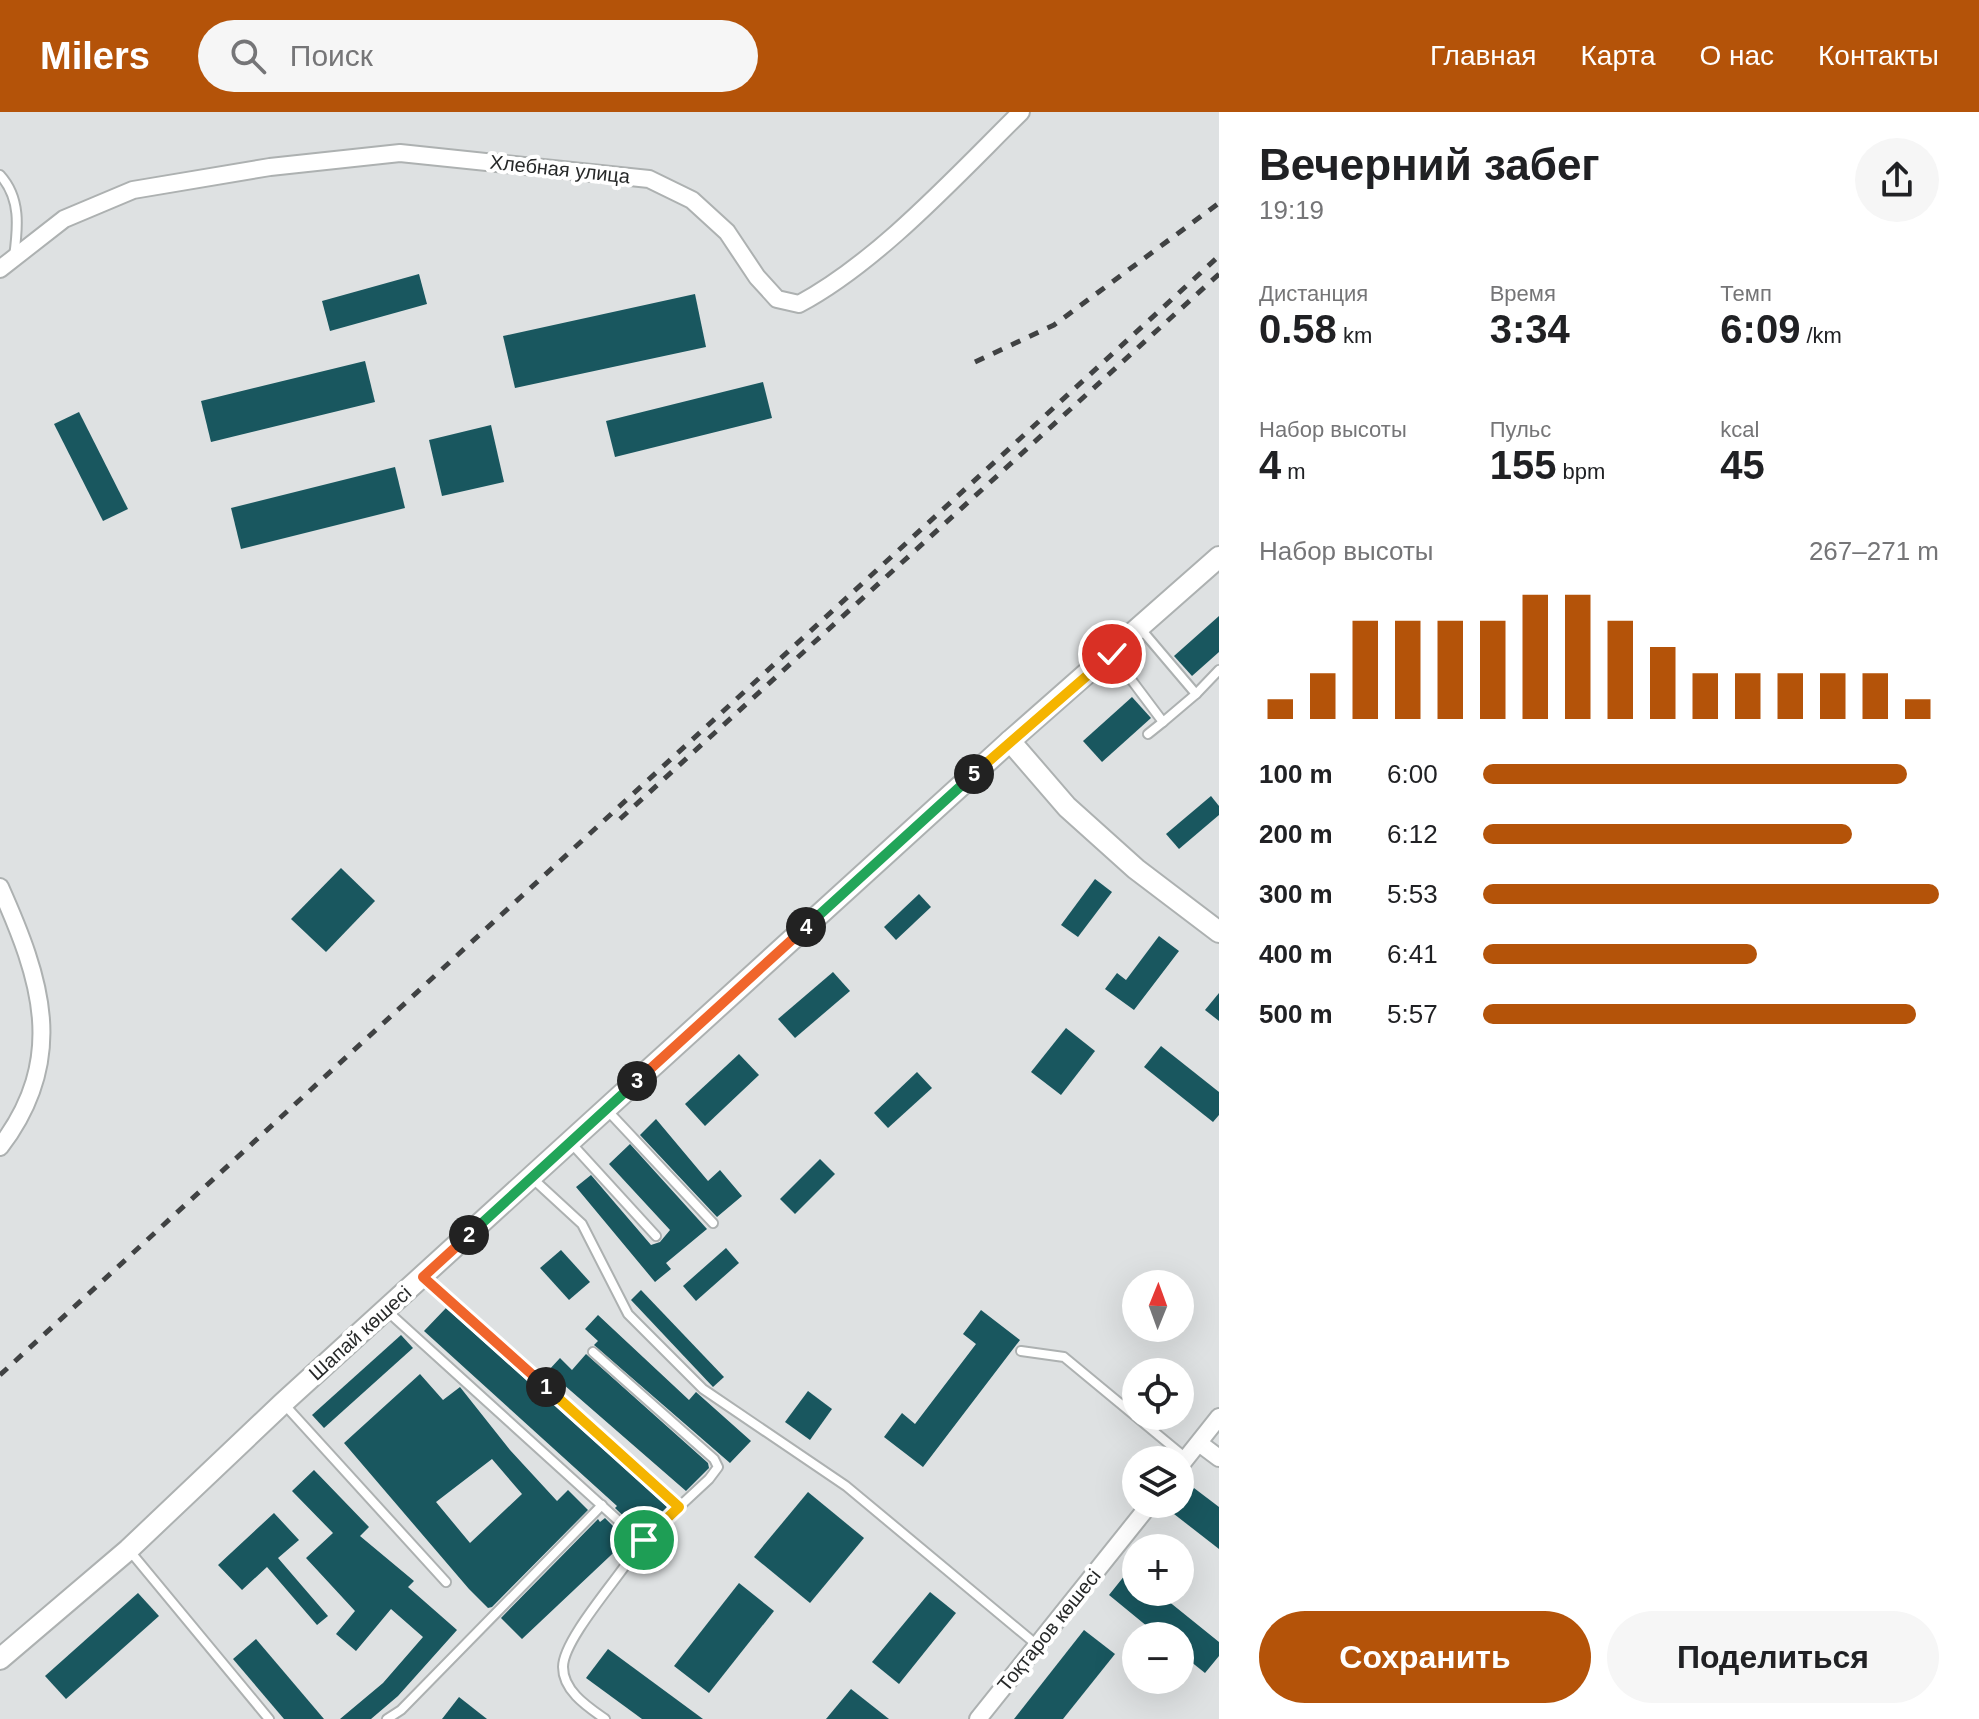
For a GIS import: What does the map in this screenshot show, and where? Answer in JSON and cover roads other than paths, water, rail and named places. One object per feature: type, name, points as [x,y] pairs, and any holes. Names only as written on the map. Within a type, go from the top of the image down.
[{"type":"street","name":"Хлебная улица","points":[[7,263],[64,219],[133,190],[270,167],[400,153],[649,179],[692,200],[727,232],[757,277],[777,299],[799,304],[830,288],[952,180],[1021,112]]},
{"type":"street","name":"Шапай көшесі","points":[[0,1659],[128,1550],[283,1403],[1010,741],[1219,557]]},
{"type":"street","points":[[1010,741],[1067,807],[1136,869],[1219,932]]},
{"type":"street","points":[[0,887],[41,996],[44,1037],[33,1091],[0,1147]]},
{"type":"street","points":[[1194,1449],[1219,1417]]},
{"type":"street","points":[[1199,1443],[1219,1458]]},
{"type":"street","name":"Тоқтаров көшесі","points":[[978,1719],[1139,1518]]},
{"type":"lane","points":[[0,175],[12,188],[16,205],[7,263]]},
{"type":"lane","points":[[1140,628],[1196,694]]},
{"type":"lane","points":[[1112,654],[1163,722]]},
{"type":"lane","points":[[1148,734],[1196,694],[1219,670]]},
{"type":"lane","points":[[607,1109],[713,1223]]},
{"type":"lane","points":[[570,1143],[656,1236]]},
{"type":"lane","points":[[531,1177],[582,1224],[628,1314],[691,1378],[729,1409],[846,1486],[1037,1645]]},
{"type":"lane","points":[[423,1277],[679,1507]]},
{"type":"lane","points":[[385,1310],[632,1533],[636,1547]]},
{"type":"lane","points":[[1021,1351],[1064,1357],[1165,1446]]},
{"type":"lane","points":[[593,1352],[714,1459],[718,1467],[636,1547],[574,1640],[563,1665],[567,1681],[580,1701],[605,1719]]},
{"type":"lane","points":[[283,1403],[446,1582]]},
{"type":"lane","points":[[387,1719],[401,1710],[602,1505]]},
{"type":"lane","points":[[128,1550],[269,1719]]},
{"type":"railway","points":[[975,362],[1054,325],[1219,203]]},
{"type":"railway","points":[[0,1375],[1219,256]]},
{"type":"railway","points":[[620,819],[1219,274]]}]
